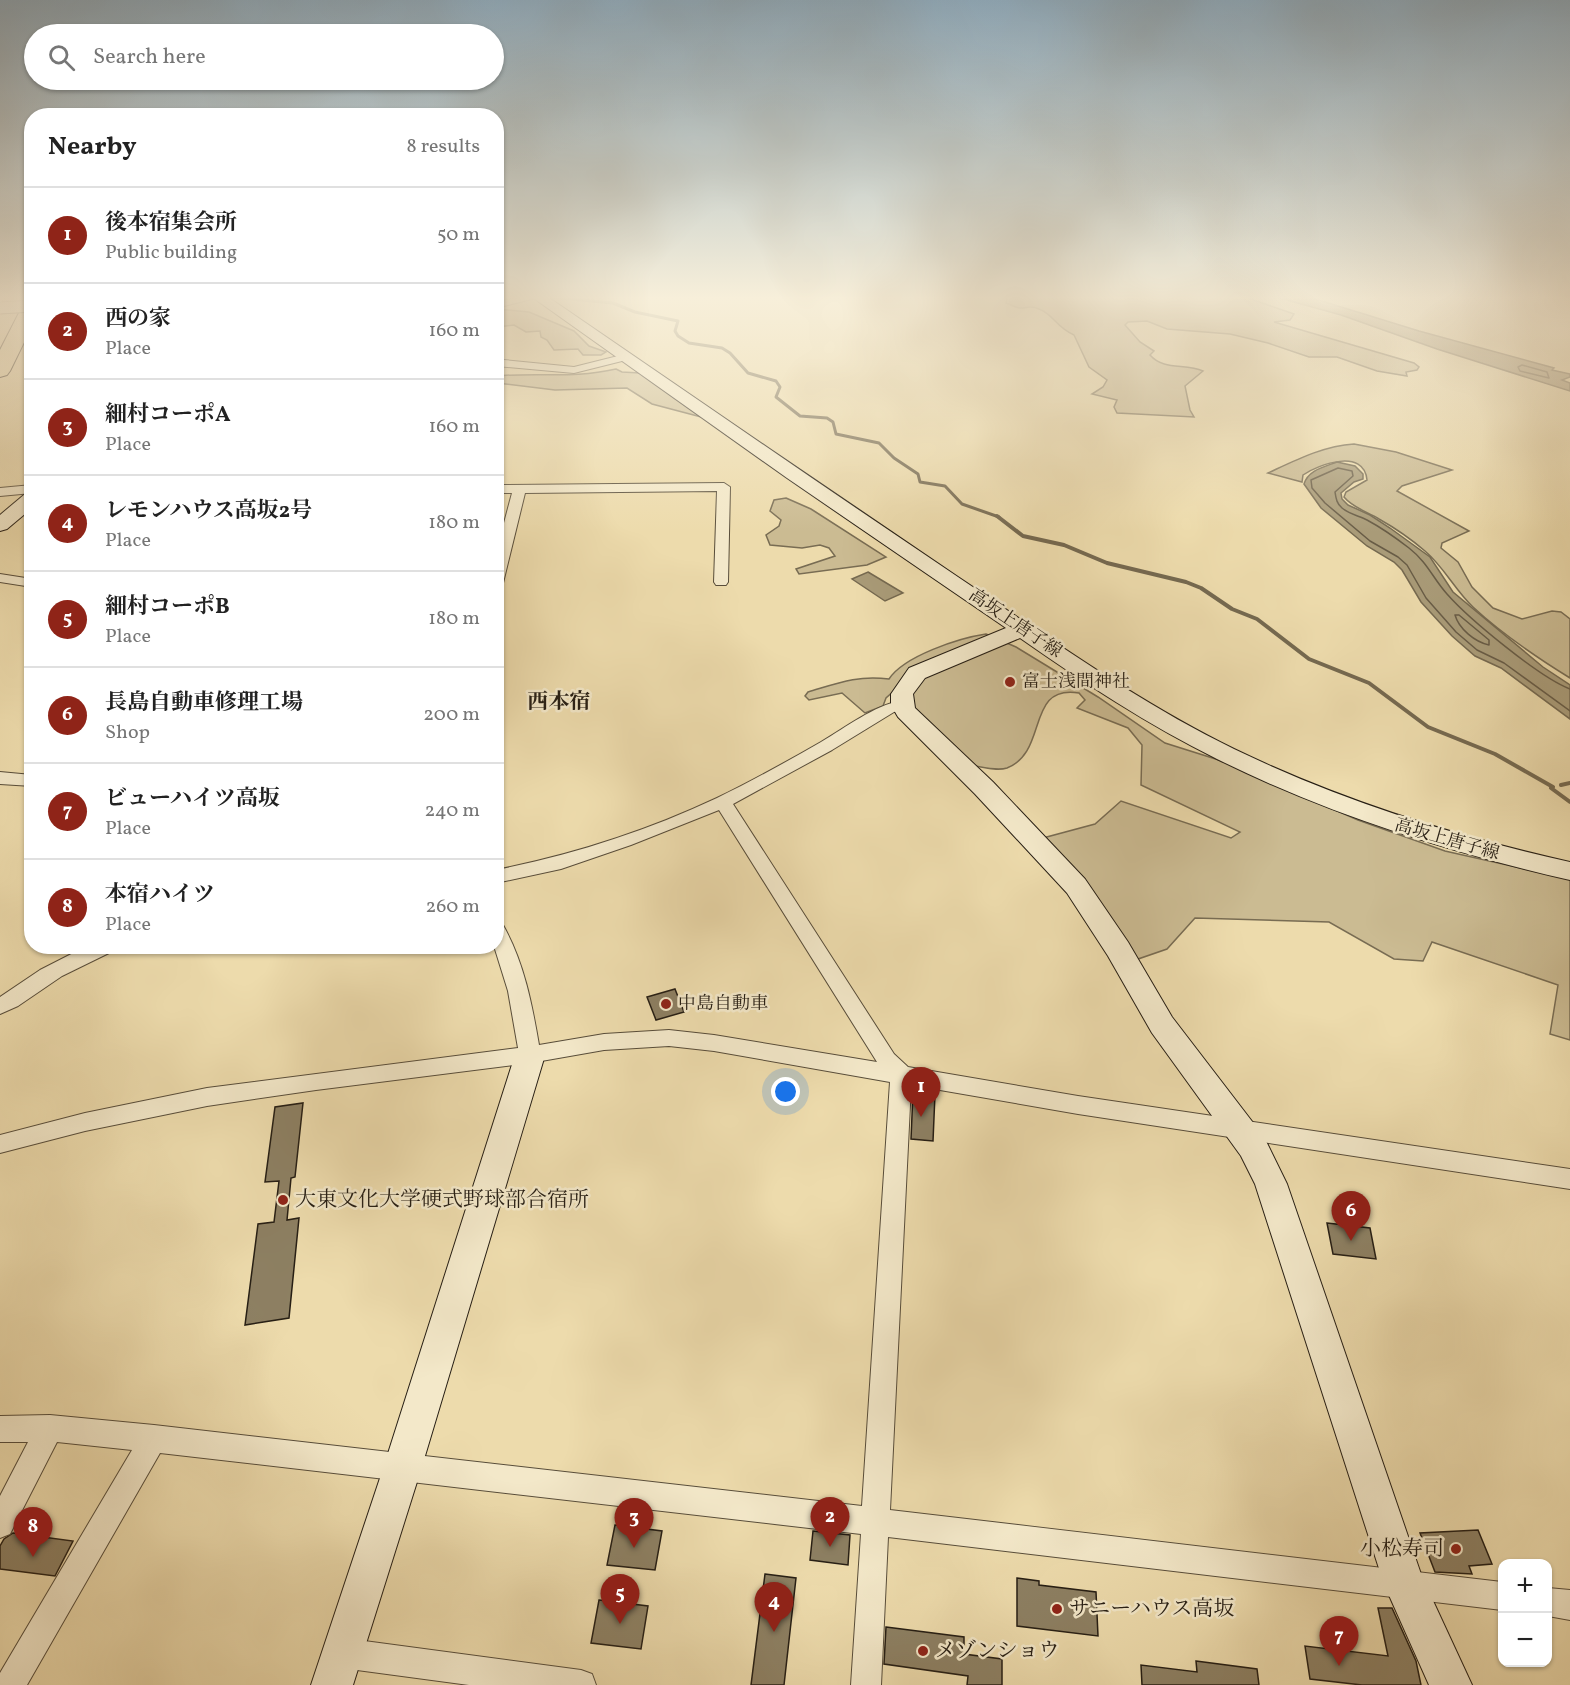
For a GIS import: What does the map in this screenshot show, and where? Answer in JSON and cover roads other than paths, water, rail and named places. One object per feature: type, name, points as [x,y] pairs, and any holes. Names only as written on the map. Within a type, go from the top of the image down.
[{"type":"main road","name":"高坂上唐子線","points":[[653,376],[893,543],[1168,723],[1284,781],[1353,810],[1493,854],[1570,871]]},
{"type":"main road","points":[[0,525],[24,505]]},
{"type":"main road","points":[[1022,629],[917,673],[905,687],[901,699],[902,705],[913,720],[984,788],[1076,886],[1118,948],[1162,1025],[1254,1147],[1271,1184],[1404,1584],[1451,1685]]},
{"type":"main road","points":[[337,1669],[403,1466],[530,1055]]},
{"type":"street","points":[[504,489],[724,487],[721,582]]},
{"type":"street","points":[[504,550],[519,489]]},
{"type":"street","points":[[0,492],[24,490]]},
{"type":"street","points":[[0,578],[24,582]]},
{"type":"street","points":[[504,876],[555,866],[723,802],[826,746],[889,708],[902,705]]},
{"type":"street","points":[[0,777],[24,780]]},
{"type":"street","points":[[723,802],[886,1060],[901,1074]]},
{"type":"street","points":[[504,946],[518,993],[530,1055]]},
{"type":"street","points":[[0,1006],[11,1002],[39,980],[89,954]]},
{"type":"street","points":[[0,1144],[85,1122],[207,1097],[530,1055],[604,1042],[669,1038],[1240,1130],[1570,1179]]},
{"type":"street","points":[[866,1685],[901,1074]]},
{"type":"street","points":[[0,1429],[50,1428],[154,1438],[1498,1595]]},
{"type":"street","points":[[0,1524],[50,1428]]},
{"type":"street","points":[[10,1685],[154,1438]]},
{"type":"street","points":[[1552,1603],[1570,1605]]},
{"type":"street","points":[[337,1669],[581,1685]]},
{"type":"water","points":[[1521,376],[1570,376],[1562,380],[1570,383],[1570,391]]},
{"type":"water","points":[[1337,462],[1355,466],[1363,474],[1363,479],[1354,482],[1341,493],[1342,499],[1348,505],[1370,515],[1430,557],[1453,592],[1543,667],[1570,685],[1570,719],[1501,668],[1475,656],[1452,636],[1421,602],[1402,570],[1394,562],[1367,546],[1321,508],[1304,484],[1313,472]]},
{"type":"water","points":[[868,572],[903,593],[885,601],[852,579]]},
{"type":"waterway","points":[[757,376],[776,381],[780,387],[776,397],[800,416],[827,418],[833,422],[836,434],[879,443],[894,458],[918,474],[920,482],[945,486],[962,504],[998,517]]},
{"type":"waterway","points":[[998,517],[1023,536],[1064,545],[1107,563],[1186,582],[1201,588],[1232,609],[1257,619],[1309,659],[1369,683],[1428,727],[1495,754],[1553,787]]},
{"type":"waterway","points":[[1561,785],[1570,783]]},
{"type":"waterway","points":[[1551,788],[1570,802]]},
{"type":"place","name":"富士浅間神社","points":[[1010,682]]},
{"type":"place","name":"中島自動車","points":[[666,1004]]},
{"type":"place","name":"後本宿集会所","points":[[921,1117]]},
{"type":"place","name":"大東文化大学硬式野球部合宿所","points":[[283,1200]]},
{"type":"place","name":"長島自動車修理工場","points":[[1351,1241]]},
{"type":"place","name":"西の家","points":[[830,1547]]},
{"type":"place","name":"細村コーポA","points":[[634,1548]]},
{"type":"place","name":"小松寿司","points":[[1456,1549]]},
{"type":"place","name":"本宿ハイツ","points":[[33,1557]]},
{"type":"place","name":"サニーハウス高坂","points":[[1057,1609]]},
{"type":"place","name":"細村コーポB","points":[[620,1624]]},
{"type":"place","name":"レモンハウス高坂2号","points":[[774,1632]]},
{"type":"place","name":"メゾンショウ","points":[[923,1651]]},
{"type":"place","name":"ビューハイツ高坂","points":[[1339,1666]]},
{"type":"district","name":"西本宿","points":[[559,702]]}]
